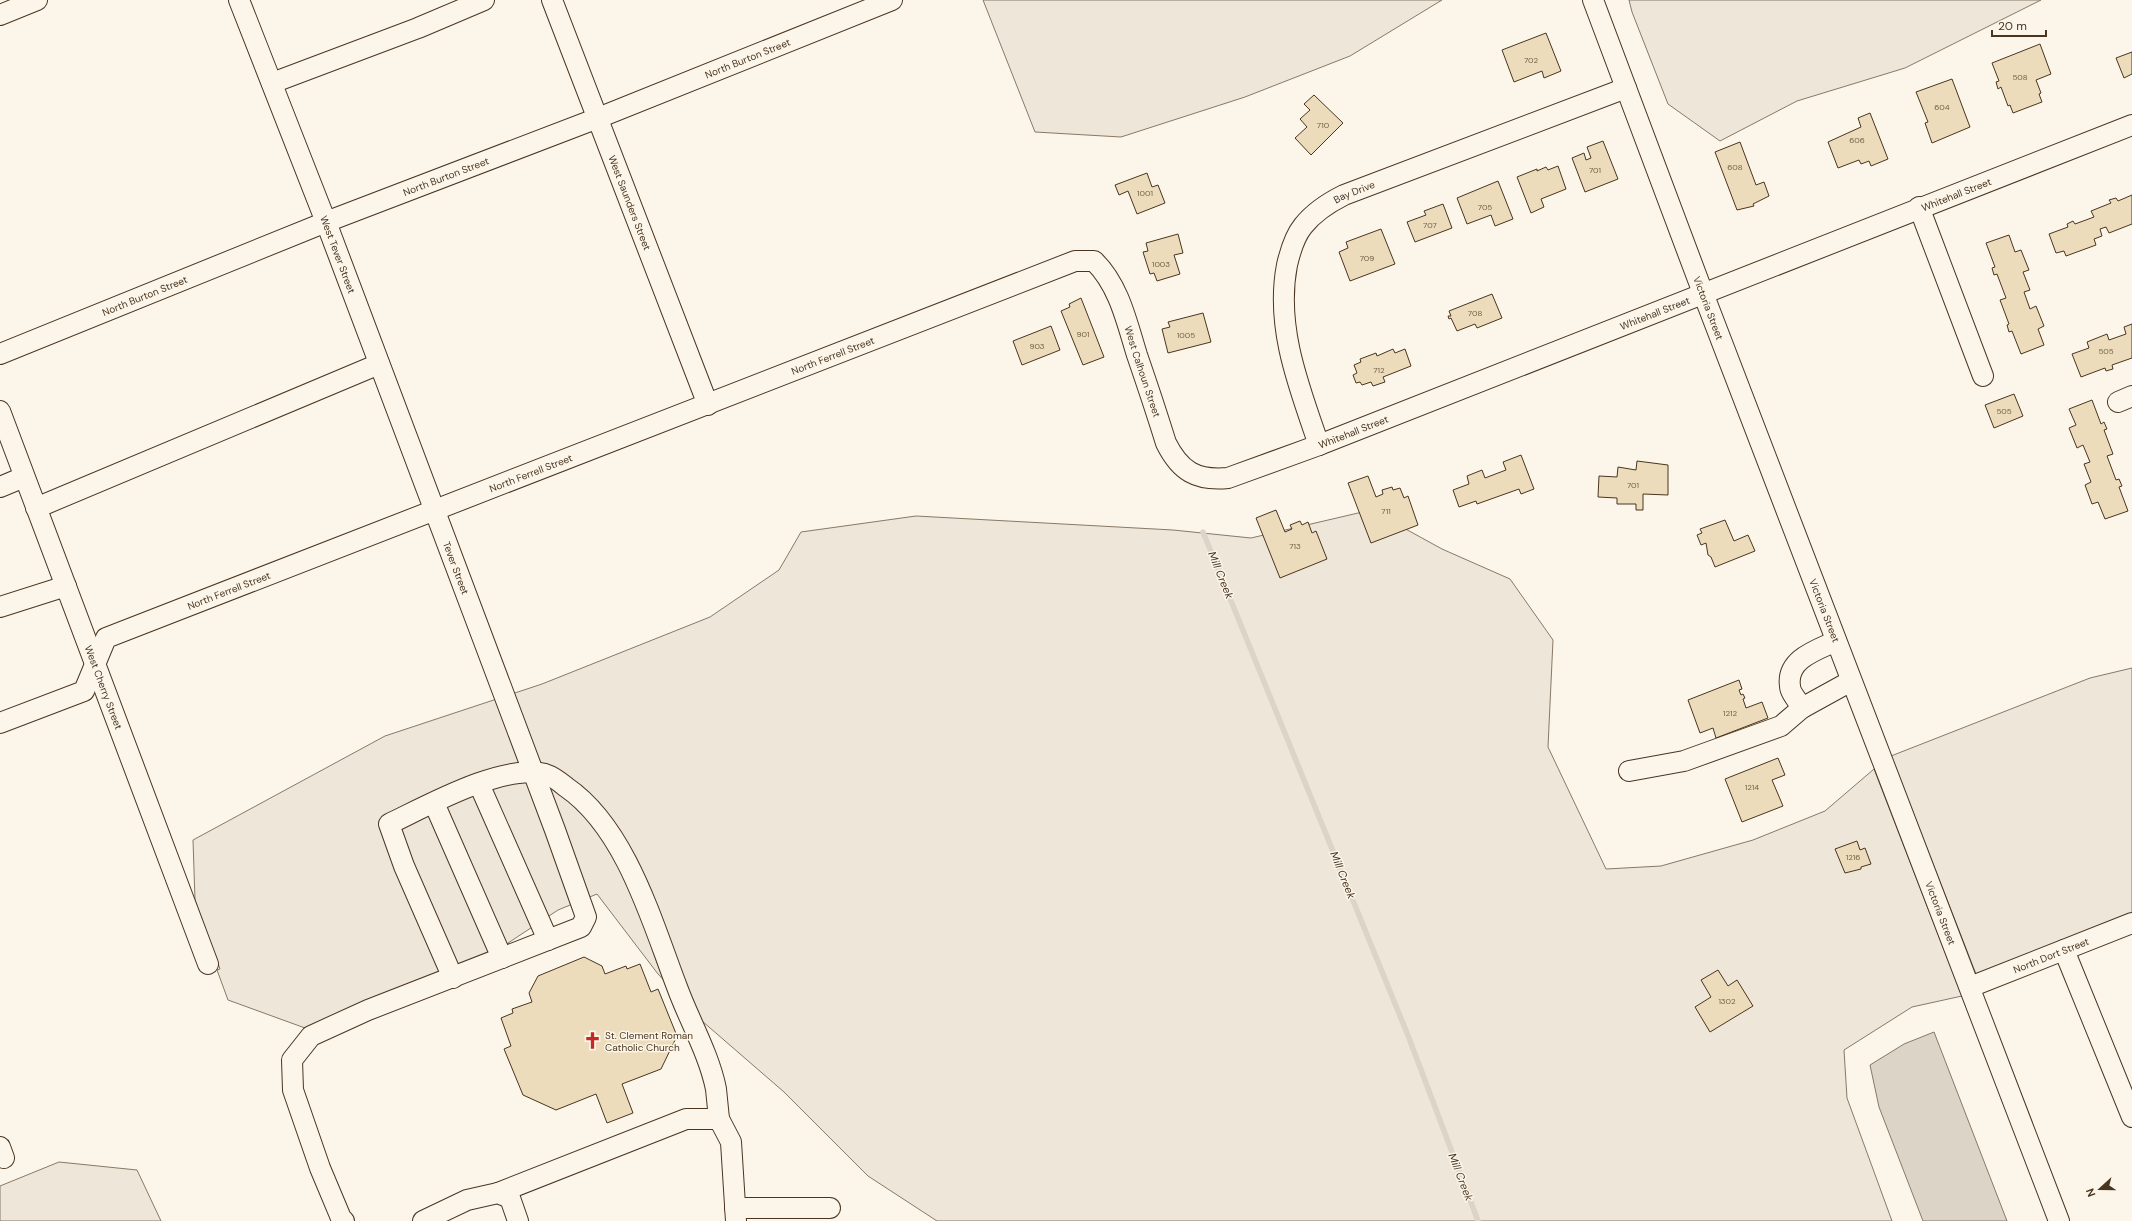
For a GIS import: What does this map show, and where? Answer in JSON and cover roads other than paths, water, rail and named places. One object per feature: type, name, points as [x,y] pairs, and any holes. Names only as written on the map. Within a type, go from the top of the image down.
[{"type":"street","points":[[0,15],[37,0]]},
{"type":"street","name":"West Tever Street","points":[[239,0],[326,222],[434,510]]},
{"type":"street","points":[[272,83],[418,28],[484,0]]},
{"type":"street","name":"West Saunders Street","points":[[552,0],[708,405]]},
{"type":"street","name":"North Burton Street","points":[[0,354],[326,222],[598,118],[892,0]]},
{"type":"street","name":"Victoria Street","points":[[1593,0],[1851,681],[2059,1221]]},
{"type":"street","name":"Bay Drive","points":[[1319,445],[1300,392],[1283,316],[1285,277],[1288,259],[1293,243],[1302,227],[1321,208],[1344,194],[1626,88]]},
{"type":"street","name":"Whitehall Street","points":[[1198,476],[1212,479],[1228,478],[1319,445],[1919,207],[2132,125]]},
{"type":"street","points":[[1919,207],[1983,376]]},
{"type":"street","name":"North Ferrell Street","points":[[0,723],[84,691],[106,638],[1067,264],[1083,260],[1094,262]]},
{"type":"street","name":"West Calhoun Street","points":[[1094,262],[1106,274],[1120,303],[1166,443],[1173,457],[1184,468],[1198,476]]},
{"type":"street","points":[[36,508],[379,364]]},
{"type":"street","name":"West Cherry Street","points":[[0,411],[208,964]]},
{"type":"street","points":[[0,487],[24,477]]},
{"type":"street","name":"Tever Street","points":[[344,1221],[341,1218],[320,1168],[293,1090],[292,1060],[311,1036],[368,1010],[581,927],[586,917],[434,510]]},
{"type":"street","points":[[0,607],[66,586]]},
{"type":"street","points":[[1802,708],[1790,687],[1791,674],[1800,658],[1836,641]]},
{"type":"street","points":[[1628,771],[1684,761],[1781,726],[1802,708],[1851,681]]},
{"type":"street","points":[[453,978],[404,866],[389,824],[479,784],[522,772],[546,774],[578,795],[601,822],[622,853],[642,897],[689,1019],[706,1057],[716,1088],[719,1119],[731,1142],[736,1215],[786,1215],[830,1208]]},
{"type":"street","points":[[479,784],[548,940]]},
{"type":"street","points":[[434,803],[502,958]]},
{"type":"street","name":"North Dort Street","points":[[1970,987],[2132,923]]},
{"type":"street","points":[[2064,950],[2132,1117]]},
{"type":"street","points":[[423,1221],[467,1200],[498,1193],[686,1119],[719,1119]]},
{"type":"street","points":[[498,1193],[510,1198],[518,1221]]},
{"type":"waterway","name":"Mill Creek","points":[[1203,532],[1409,1038],[1478,1221]]},
{"type":"place","name":"St. Clement Roman Catholic Church","points":[[592,1041]]}]
